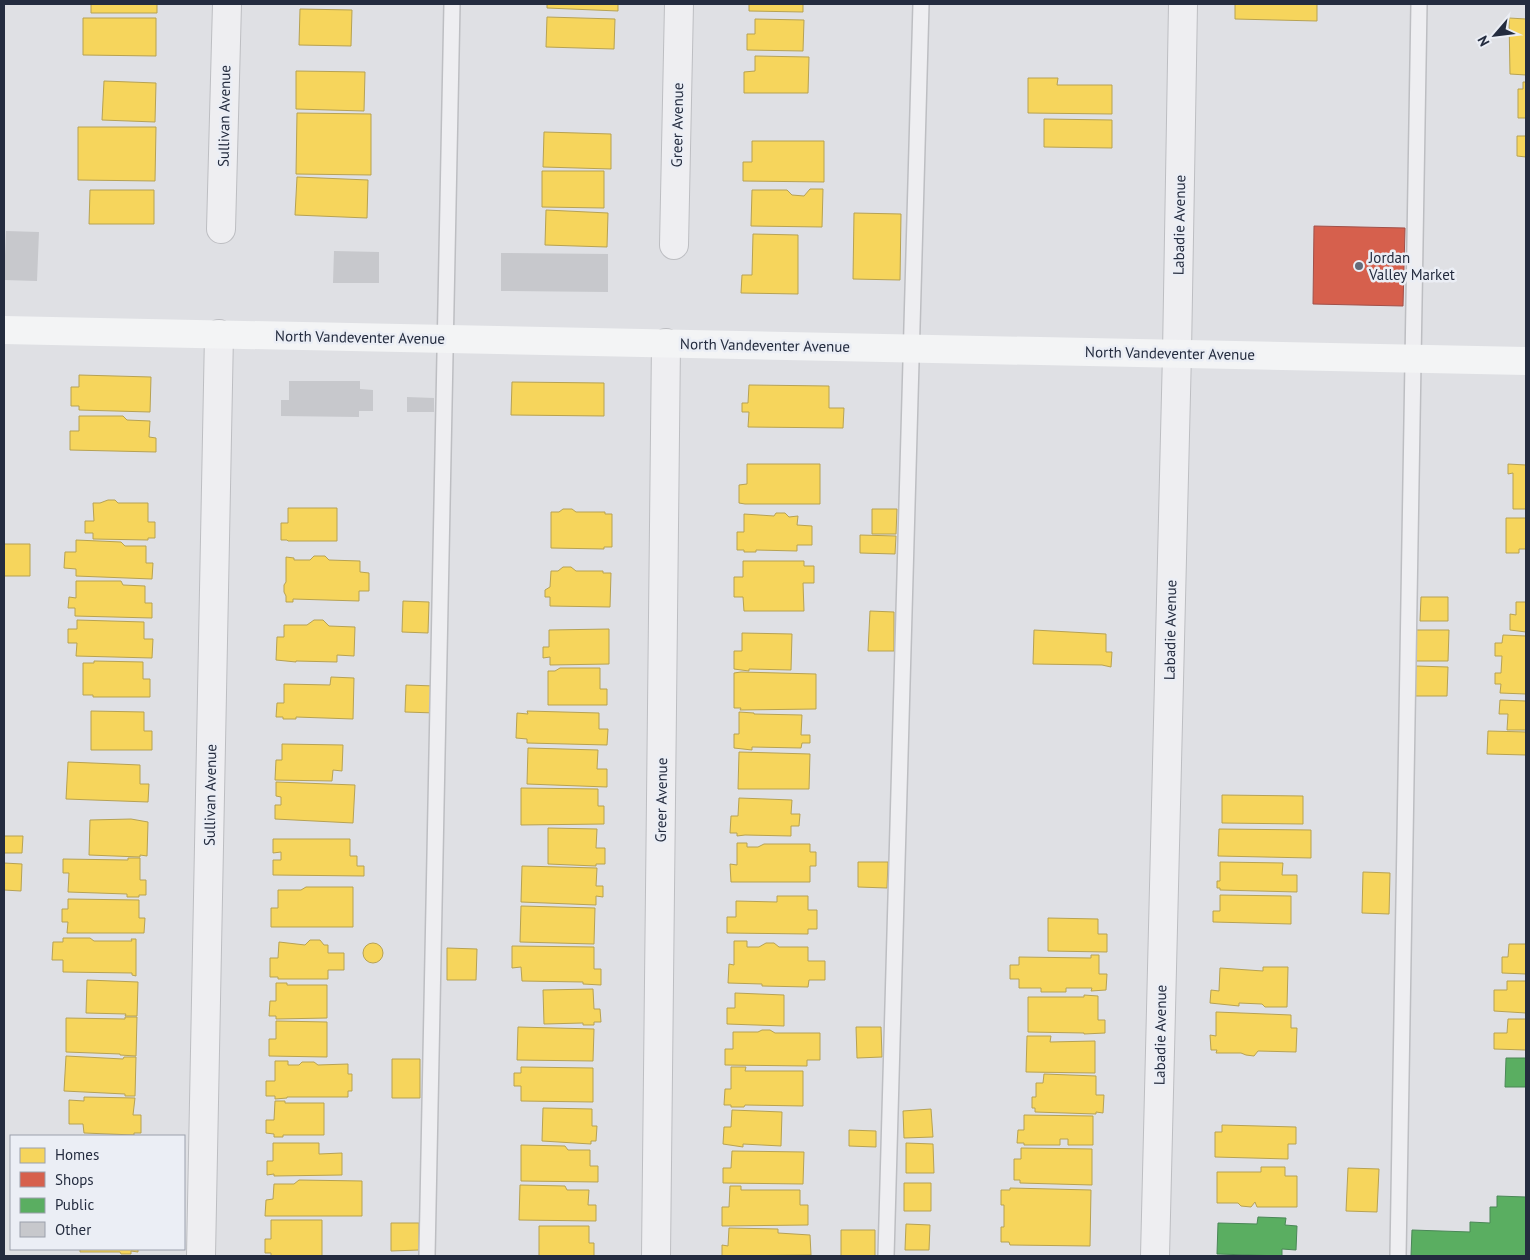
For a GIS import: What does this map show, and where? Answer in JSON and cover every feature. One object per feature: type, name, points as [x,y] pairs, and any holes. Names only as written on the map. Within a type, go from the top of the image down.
[{"type":"main road","name":"North Vandeventer Avenue","points":[[4,330],[1526,361]]},
{"type":"street","name":"Sullivan Avenue","points":[[221,229],[227,4]]},
{"type":"street","name":"Greer Avenue","points":[[674,245],[679,4]]},
{"type":"street","name":"Labadie Avenue","points":[[1155,1256],[1184,4]]},
{"type":"street","name":"Sullivan Avenue","points":[[201,1256],[219,334]]},
{"type":"street","name":"Greer Avenue","points":[[656,1256],[666,343]]},
{"type":"lane","points":[[427,1256],[452,4]]},
{"type":"lane","points":[[886,1256],[921,4]]},
{"type":"lane","points":[[1398,1256],[1419,4]]},
{"type":"building: Homes","points":[[91,4],[157,4],[157,13],[91,13]]},
{"type":"building: Homes","points":[[547,4],[618,4],[618,11],[547,8]]},
{"type":"building: Homes","points":[[749,4],[803,4],[803,12],[749,11]]},
{"type":"building: Homes","points":[[1235,4],[1317,4],[1317,21],[1235,19]]},
{"type":"building: Homes","points":[[300,9],[352,10],[351,46],[299,45]]},
{"type":"building: Homes","points":[[547,17],[615,19],[614,49],[546,47]]},
{"type":"building: Homes","points":[[83,18],[156,18],[156,56],[83,55]]},
{"type":"building: Homes","points":[[1509,18],[1526,19],[1526,75],[1510,74]]},
{"type":"building: Homes","points":[[755,19],[804,20],[803,51],[747,50],[747,34],[755,34]]},
{"type":"building: Homes","points":[[755,56],[809,57],[808,93],[744,93],[744,72],[755,71]]},
{"type":"building: Homes","points":[[296,71],[365,72],[364,111],[296,109]]},
{"type":"building: Homes","points":[[1028,78],[1058,78],[1057,85],[1112,85],[1112,114],[1028,113]]},
{"type":"building: Homes","points":[[104,81],[156,83],[155,122],[102,120]]},
{"type":"building: Homes","points":[[1523,82],[1526,82],[1526,118],[1518,118],[1518,89],[1523,89]]},
{"type":"building: Homes","points":[[297,113],[371,114],[371,175],[296,174]]},
{"type":"building: Homes","points":[[1044,119],[1112,120],[1112,148],[1044,147]]},
{"type":"building: Homes","points":[[78,127],[156,127],[155,181],[78,180]]},
{"type":"building: Homes","points":[[544,132],[611,134],[611,169],[543,167]]},
{"type":"building: Homes","points":[[1517,136],[1526,136],[1526,157],[1517,156]]},
{"type":"building: Homes","points":[[752,141],[824,141],[824,182],[743,181],[743,162],[752,162]]},
{"type":"building: Homes","points":[[542,171],[604,171],[604,208],[542,207]]},
{"type":"building: Homes","points":[[297,177],[368,180],[367,218],[295,215]]},
{"type":"building: Homes","points":[[810,189],[823,189],[822,227],[751,226],[752,190],[787,190],[792,195],[804,196]]},
{"type":"building: Homes","points":[[90,190],[154,190],[154,224],[89,224]]},
{"type":"building: Homes","points":[[546,210],[608,213],[607,247],[545,245]]},
{"type":"building: Homes","points":[[854,213],[901,214],[900,280],[853,279]]},
{"type":"building: Homes","points":[[753,234],[798,235],[798,294],[741,293],[742,275],[752,275]]},
{"type":"building: Homes","points":[[79,375],[151,377],[150,412],[79,410],[79,406],[71,406],[71,387],[79,387]]},
{"type":"building: Homes","points":[[512,382],[604,383],[604,416],[511,415]]},
{"type":"building: Homes","points":[[749,385],[829,386],[829,408],[844,408],[843,428],[748,427],[749,412],[742,412],[742,403],[748,403]]},
{"type":"building: Homes","points":[[79,416],[123,416],[127,420],[150,421],[149,437],[156,438],[156,452],[70,450],[70,431],[79,431]]},
{"type":"building: Homes","points":[[747,464],[820,464],[820,504],[739,503],[739,485],[747,484]]},
{"type":"building: Homes","points":[[1508,464],[1526,465],[1526,509],[1513,509],[1513,473],[1508,474]]},
{"type":"building: Homes","points":[[115,500],[118,503],[148,503],[148,522],[155,522],[155,538],[148,538],[148,540],[93,539],[93,533],[85,533],[85,521],[94,521],[93,503]]},
{"type":"building: Homes","points":[[288,508],[337,508],[337,541],[281,540],[281,523],[288,523]]},
{"type":"building: Homes","points":[[563,509],[572,509],[576,512],[605,512],[605,514],[612,514],[612,547],[604,547],[604,549],[551,548],[551,512],[559,512]]},
{"type":"building: Homes","points":[[872,509],[897,509],[896,534],[872,534]]},
{"type":"building: Homes","points":[[776,513],[785,513],[789,517],[798,516],[797,525],[812,526],[812,545],[797,545],[797,551],[756,550],[756,552],[744,552],[744,550],[737,550],[737,532],[744,532],[744,514],[774,516]]},
{"type":"building: Homes","points":[[1506,518],[1526,518],[1526,549],[1519,549],[1519,553],[1506,553]]},
{"type":"building: Homes","points":[[860,535],[896,536],[895,554],[860,553]]},
{"type":"building: Homes","points":[[76,540],[121,542],[125,546],[146,546],[146,563],[153,563],[152,579],[76,576],[76,569],[64,568],[65,552],[76,552]]},
{"type":"building: Homes","points":[[4,544],[30,544],[30,576],[4,576]]},
{"type":"building: Homes","points":[[314,556],[325,556],[329,560],[360,561],[360,572],[369,573],[369,591],[359,591],[359,601],[293,599],[293,602],[286,602],[284,585],[286,582],[286,557],[294,558],[294,560],[310,560]]},
{"type":"building: Homes","points":[[743,561],[804,561],[804,566],[814,566],[814,583],[803,583],[804,611],[744,611],[743,597],[734,597],[734,577],[743,577]]},
{"type":"building: Homes","points":[[563,567],[571,567],[576,571],[603,571],[603,573],[611,573],[610,607],[550,606],[550,597],[545,597],[545,590],[550,587],[551,571],[558,571]]},
{"type":"building: Homes","points":[[76,581],[121,581],[123,585],[145,586],[145,603],[152,603],[152,618],[75,616],[75,608],[68,608],[69,597],[76,598]]},
{"type":"building: Homes","points":[[1421,597],[1448,597],[1448,621],[1420,621]]},
{"type":"building: Homes","points":[[403,601],[429,602],[428,633],[402,632]]},
{"type":"building: Homes","points":[[1516,602],[1526,602],[1526,632],[1510,630],[1510,614],[1516,615]]},
{"type":"building: Homes","points":[[870,611],[894,612],[894,651],[868,651]]},
{"type":"building: Homes","points":[[77,620],[144,622],[144,639],[153,639],[152,658],[76,656],[77,643],[68,643],[68,629],[77,629]]},
{"type":"building: Homes","points":[[314,620],[323,620],[329,626],[355,627],[354,656],[337,655],[337,662],[276,660],[277,637],[284,637],[284,625],[307,625]]},
{"type":"building: Homes","points":[[609,629],[609,664],[550,665],[550,657],[543,658],[543,647],[549,647],[549,630]]},
{"type":"building: Homes","points":[[1034,630],[1106,634],[1106,652],[1112,652],[1111,667],[1102,665],[1033,664]]},
{"type":"building: Homes","points":[[1416,630],[1449,630],[1448,661],[1416,661]]},
{"type":"building: Homes","points":[[742,633],[792,634],[791,670],[749,669],[749,671],[734,669],[734,651],[742,651]]},
{"type":"building: Homes","points":[[1503,635],[1526,636],[1526,694],[1500,693],[1501,684],[1495,684],[1495,673],[1501,673],[1502,656],[1495,656],[1495,643],[1502,643]]},
{"type":"building: Homes","points":[[94,661],[143,662],[143,679],[150,679],[150,697],[93,697],[93,695],[83,695],[83,663],[94,663]]},
{"type":"building: Homes","points":[[1416,666],[1448,667],[1447,696],[1415,696]]},
{"type":"building: Homes","points":[[560,668],[600,668],[600,689],[607,689],[607,705],[548,705],[548,671],[555,671]]},
{"type":"building: Homes","points":[[734,673],[816,674],[816,709],[740,710],[741,708],[734,708]]},
{"type":"building: Homes","points":[[331,677],[354,678],[353,719],[296,717],[296,719],[283,719],[283,717],[276,717],[277,703],[284,703],[284,684],[330,685]]},
{"type":"building: Homes","points":[[406,685],[435,686],[435,713],[405,712]]},
{"type":"building: Homes","points":[[1500,700],[1526,701],[1526,730],[1507,730],[1508,714],[1499,714]]},
{"type":"building: Homes","points":[[91,711],[144,712],[144,731],[152,731],[152,750],[91,750]]},
{"type":"building: Homes","points":[[527,711],[599,713],[599,729],[608,729],[607,745],[527,743],[527,739],[516,738],[517,713],[528,714]]},
{"type":"building: Homes","points":[[739,712],[802,715],[801,735],[810,735],[810,743],[802,743],[801,748],[752,747],[752,750],[734,748],[734,734],[739,734]]},
{"type":"building: Homes","points":[[1488,731],[1526,732],[1526,755],[1487,754]]},
{"type":"building: Homes","points":[[282,744],[343,745],[342,771],[333,770],[332,781],[275,780],[276,760],[282,760]]},
{"type":"building: Homes","points":[[528,748],[598,750],[597,769],[607,769],[607,787],[527,784]]},
{"type":"building: Homes","points":[[739,752],[810,754],[809,789],[738,789]]},
{"type":"building: Homes","points":[[68,762],[140,765],[140,784],[149,784],[148,802],[66,799]]},
{"type":"building: Homes","points":[[276,782],[355,785],[353,823],[275,819],[275,805],[281,805],[281,797],[276,796]]},
{"type":"building: Homes","points":[[521,788],[598,789],[598,806],[604,806],[604,824],[521,825]]},
{"type":"building: Homes","points":[[1222,795],[1303,796],[1303,824],[1222,823]]},
{"type":"building: Homes","points":[[739,798],[792,800],[791,814],[800,814],[799,826],[791,826],[791,836],[737,836],[737,833],[730,833],[731,816],[738,816]]},
{"type":"building: Homes","points":[[131,819],[148,822],[147,856],[89,855],[90,820]]},
{"type":"building: Homes","points":[[548,828],[597,829],[596,848],[605,848],[605,864],[596,864],[596,866],[548,864]]},
{"type":"building: Homes","points":[[1219,829],[1311,830],[1311,858],[1218,856]]},
{"type":"building: Homes","points":[[4,836],[23,836],[22,853],[4,853]]},
{"type":"building: Homes","points":[[273,839],[350,839],[350,856],[357,856],[357,866],[364,866],[364,876],[273,875],[273,860],[281,860],[281,852],[273,853]]},
{"type":"building: Homes","points":[[737,843],[747,843],[747,847],[758,847],[764,844],[810,844],[810,852],[816,852],[816,866],[810,866],[810,882],[731,882],[730,864],[737,865]]},
{"type":"building: Homes","points":[[128,858],[140,858],[140,880],[146,880],[146,895],[127,897],[127,894],[68,892],[69,873],[63,873],[63,859],[128,860]]},
{"type":"building: Homes","points":[[858,862],[888,862],[887,888],[858,887]]},
{"type":"building: Homes","points":[[1220,862],[1283,863],[1282,875],[1297,875],[1297,892],[1220,890],[1220,888],[1217,888],[1217,881],[1220,881]]},
{"type":"building: Homes","points":[[4,863],[22,864],[21,891],[4,890]]},
{"type":"building: Homes","points":[[522,866],[597,868],[596,886],[603,886],[603,897],[596,896],[596,905],[521,902]]},
{"type":"building: Homes","points":[[1363,872],[1390,873],[1389,914],[1362,913]]},
{"type":"building: Homes","points":[[306,887],[353,887],[353,927],[271,927],[271,908],[278,908],[278,890],[301,890]]},
{"type":"building: Homes","points":[[1220,895],[1291,896],[1291,924],[1213,922],[1213,911],[1220,911]]},
{"type":"building: Homes","points":[[777,896],[808,896],[808,910],[817,910],[817,929],[808,929],[808,934],[727,933],[727,917],[736,917],[736,901],[777,902]]},
{"type":"building: Homes","points":[[68,899],[139,900],[139,918],[145,918],[144,933],[67,933],[68,922],[62,922],[62,909],[68,909]]},
{"type":"building: Homes","points":[[521,906],[595,908],[594,944],[520,942]]},
{"type":"building: Homes","points":[[1048,918],[1098,919],[1098,934],[1107,934],[1107,952],[1048,951]]},
{"type":"building: Homes","points":[[63,938],[90,938],[94,941],[132,941],[131,939],[136,939],[136,976],[132,975],[132,973],[63,972],[63,960],[52,960],[53,942],[63,942]]},
{"type":"building: Homes","points":[[310,940],[320,940],[324,945],[328,945],[328,953],[344,953],[344,970],[328,970],[328,979],[278,979],[278,977],[270,977],[270,958],[278,958],[279,942],[305,945]]},
{"type":"building: Homes","points":[[734,941],[747,941],[747,947],[759,947],[766,943],[774,943],[779,947],[808,947],[808,961],[825,961],[825,980],[809,980],[808,987],[728,983],[729,964],[734,965]]},
{"type":"building: Homes","points":[[369,943],[377,943],[383,949],[383,957],[377,963],[369,963],[363,957],[363,949]]},
{"type":"building: Homes","points":[[1509,944],[1526,944],[1526,974],[1502,973],[1502,957],[1508,957]]},
{"type":"building: Homes","points":[[512,946],[594,947],[594,969],[601,969],[601,985],[583,984],[583,982],[522,981],[521,967],[512,968]]},
{"type":"building: Homes","points":[[447,948],[477,949],[476,980],[447,980]]},
{"type":"building: Homes","points":[[1091,955],[1099,955],[1099,974],[1107,974],[1106,990],[1091,991],[1092,988],[1066,988],[1066,992],[1041,992],[1041,988],[1019,988],[1019,979],[1010,979],[1010,965],[1019,965],[1019,957],[1091,958]]},
{"type":"building: Homes","points":[[1263,967],[1288,967],[1287,1007],[1265,1007],[1262,1004],[1239,1003],[1239,1006],[1210,1003],[1211,990],[1219,991],[1220,968],[1263,971]]},
{"type":"building: Homes","points":[[87,980],[138,982],[137,1016],[86,1013]]},
{"type":"building: Homes","points":[[1507,981],[1526,981],[1526,1013],[1494,1011],[1494,990],[1507,990]]},
{"type":"building: Homes","points":[[276,983],[287,983],[287,985],[327,985],[327,1018],[276,1019],[276,1016],[269,1016],[270,1001],[276,1001]]},
{"type":"building: Homes","points":[[593,989],[594,1009],[600,1009],[601,1022],[594,1022],[594,1025],[583,1025],[583,1023],[544,1024],[543,990]]},
{"type":"building: Homes","points":[[735,993],[784,995],[784,1026],[727,1024],[727,1008],[735,1008]]},
{"type":"building: Homes","points":[[1084,995],[1098,996],[1098,1020],[1105,1020],[1105,1033],[1028,1032],[1028,997],[1084,997]]},
{"type":"building: Homes","points":[[1216,1012],[1291,1015],[1291,1028],[1297,1028],[1296,1052],[1258,1051],[1254,1056],[1241,1053],[1216,1053],[1217,1050],[1211,1050],[1210,1035],[1216,1036]]},
{"type":"building: Homes","points":[[125,1017],[137,1017],[136,1056],[66,1052],[66,1018],[125,1019]]},
{"type":"building: Homes","points":[[1508,1019],[1526,1019],[1526,1050],[1494,1049],[1494,1033],[1507,1033]]},
{"type":"building: Homes","points":[[276,1021],[327,1022],[327,1057],[269,1056],[269,1039],[276,1039]]},
{"type":"building: Homes","points":[[518,1027],[594,1029],[593,1061],[517,1060]]},
{"type":"building: Homes","points":[[856,1027],[881,1027],[882,1057],[857,1058]]},
{"type":"building: Homes","points":[[770,1030],[775,1033],[820,1033],[820,1060],[807,1060],[807,1066],[725,1065],[725,1049],[733,1049],[733,1032],[758,1032]]},
{"type":"building: Homes","points":[[1027,1036],[1051,1036],[1050,1042],[1095,1041],[1095,1073],[1026,1072]]},
{"type":"building: Homes","points":[[66,1056],[123,1059],[124,1057],[136,1057],[135,1096],[64,1091]]},
{"type":"building: Homes","points":[[392,1059],[420,1059],[420,1098],[392,1098]]},
{"type":"building: Homes","points":[[275,1061],[288,1061],[288,1065],[299,1065],[302,1062],[314,1062],[318,1065],[348,1064],[348,1074],[352,1074],[352,1091],[348,1091],[348,1097],[287,1097],[275,1099],[275,1096],[266,1096],[266,1081],[275,1081]]},
{"type":"building: Homes","points":[[521,1067],[593,1068],[593,1102],[521,1101],[521,1086],[514,1086],[514,1073],[521,1073]]},
{"type":"building: Homes","points":[[731,1067],[746,1067],[745,1071],[803,1071],[803,1106],[745,1105],[744,1107],[731,1107],[731,1105],[724,1105],[725,1089],[731,1089]]},
{"type":"building: Homes","points":[[1044,1074],[1096,1076],[1096,1095],[1104,1095],[1103,1113],[1035,1112],[1035,1108],[1032,1108],[1032,1097],[1036,1097],[1036,1083],[1043,1083]]},
{"type":"building: Homes","points":[[84,1097],[135,1098],[133,1115],[141,1115],[141,1133],[134,1133],[134,1135],[84,1133],[83,1124],[69,1124],[69,1100],[84,1101]]},
{"type":"building: Homes","points":[[275,1101],[285,1101],[285,1103],[324,1103],[324,1135],[283,1135],[283,1137],[274,1137],[274,1134],[266,1133],[266,1120],[274,1120]]},
{"type":"building: Homes","points":[[543,1108],[592,1109],[592,1126],[597,1126],[596,1141],[591,1141],[591,1144],[542,1141]]},
{"type":"building: Homes","points":[[931,1109],[933,1137],[904,1138],[903,1111]]},
{"type":"building: Homes","points":[[732,1110],[782,1112],[781,1146],[743,1144],[743,1147],[723,1144],[724,1127],[731,1127]]},
{"type":"building: Homes","points":[[1024,1115],[1093,1116],[1093,1145],[1068,1145],[1068,1139],[1060,1139],[1060,1145],[1024,1145],[1024,1143],[1017,1143],[1018,1130],[1024,1130]]},
{"type":"building: Homes","points":[[1222,1125],[1296,1127],[1296,1144],[1288,1144],[1288,1159],[1215,1157],[1215,1132],[1222,1132]]},
{"type":"building: Homes","points":[[849,1130],[876,1131],[876,1147],[849,1146]]},
{"type":"building: Homes","points":[[273,1143],[319,1143],[319,1154],[342,1153],[342,1175],[267,1175],[267,1161],[273,1161]]},
{"type":"building: Homes","points":[[906,1143],[933,1144],[934,1173],[906,1173]]},
{"type":"building: Homes","points":[[521,1145],[565,1146],[568,1150],[590,1150],[590,1166],[598,1166],[598,1182],[521,1181]]},
{"type":"building: Homes","points":[[1021,1148],[1092,1149],[1092,1185],[1020,1183],[1020,1180],[1014,1180],[1014,1159],[1021,1159]]},
{"type":"building: Homes","points":[[732,1151],[804,1152],[803,1184],[723,1183],[723,1168],[731,1168]]},
{"type":"building: Homes","points":[[1261,1167],[1285,1167],[1285,1176],[1297,1176],[1297,1207],[1257,1207],[1255,1202],[1251,1207],[1241,1206],[1238,1203],[1217,1203],[1217,1172],[1261,1172]]},
{"type":"building: Homes","points":[[1348,1168],[1379,1169],[1377,1212],[1346,1211]]},
{"type":"building: Homes","points":[[299,1180],[362,1181],[362,1216],[265,1216],[266,1200],[273,1199],[274,1184],[294,1184]]},
{"type":"building: Homes","points":[[904,1183],[931,1183],[931,1211],[904,1211]]},
{"type":"building: Homes","points":[[520,1185],[565,1186],[567,1190],[589,1190],[588,1205],[596,1205],[596,1221],[519,1220]]},
{"type":"building: Homes","points":[[730,1186],[741,1186],[741,1190],[800,1190],[800,1205],[808,1205],[808,1225],[722,1226],[722,1207],[729,1207]]},
{"type":"building: Homes","points":[[1010,1188],[1091,1190],[1090,1246],[1010,1245],[1009,1242],[1001,1242],[1001,1227],[1004,1227],[1004,1205],[1001,1205],[1001,1190],[1010,1190]]},
{"type":"building: Homes","points":[[271,1220],[322,1220],[322,1256],[271,1256],[271,1253],[265,1253],[265,1239],[271,1239]]},
{"type":"building: Homes","points":[[391,1223],[419,1223],[419,1250],[391,1251]]},
{"type":"building: Homes","points":[[906,1224],[930,1225],[929,1250],[905,1250]]},
{"type":"building: Homes","points":[[539,1226],[589,1226],[589,1243],[594,1243],[594,1256],[539,1256]]},
{"type":"building: Homes","points":[[729,1228],[778,1229],[778,1233],[810,1235],[811,1255],[722,1256],[722,1245],[728,1246]]},
{"type":"building: Homes","points":[[841,1230],[875,1230],[875,1256],[841,1256]]},
{"type":"building: Homes","points":[[80,1250],[138,1250],[138,1252],[131,1251],[131,1254],[121,1254],[120,1252],[80,1252]]},
{"type":"building: Shops","name":"Jordan Valley Market","points":[[1314,226],[1405,228],[1403,306],[1313,304]]},
{"type":"building: Public","points":[[1506,1058],[1526,1058],[1526,1087],[1505,1087]]},
{"type":"building: Public","points":[[1497,1196],[1526,1197],[1526,1256],[1411,1256],[1412,1230],[1470,1232],[1470,1222],[1490,1223],[1490,1207],[1497,1207]]},
{"type":"building: Public","points":[[1258,1217],[1286,1218],[1285,1225],[1297,1226],[1296,1250],[1282,1249],[1282,1256],[1217,1254],[1218,1223],[1257,1224]]},
{"type":"building: Other","points":[[6,231],[39,232],[37,281],[4,280]]},
{"type":"building: Other","points":[[334,251],[379,252],[379,283],[333,283]]},
{"type":"building: Other","points":[[501,253],[608,254],[608,292],[501,291]]},
{"type":"building: Other","points":[[289,381],[360,381],[360,389],[373,390],[373,411],[359,411],[359,417],[281,416],[281,400],[289,400]]},
{"type":"building: Other","points":[[407,397],[434,398],[434,412],[407,412]]},
{"type":"place","name":"Jordan Valley Market","points":[[1359,266]]}]
